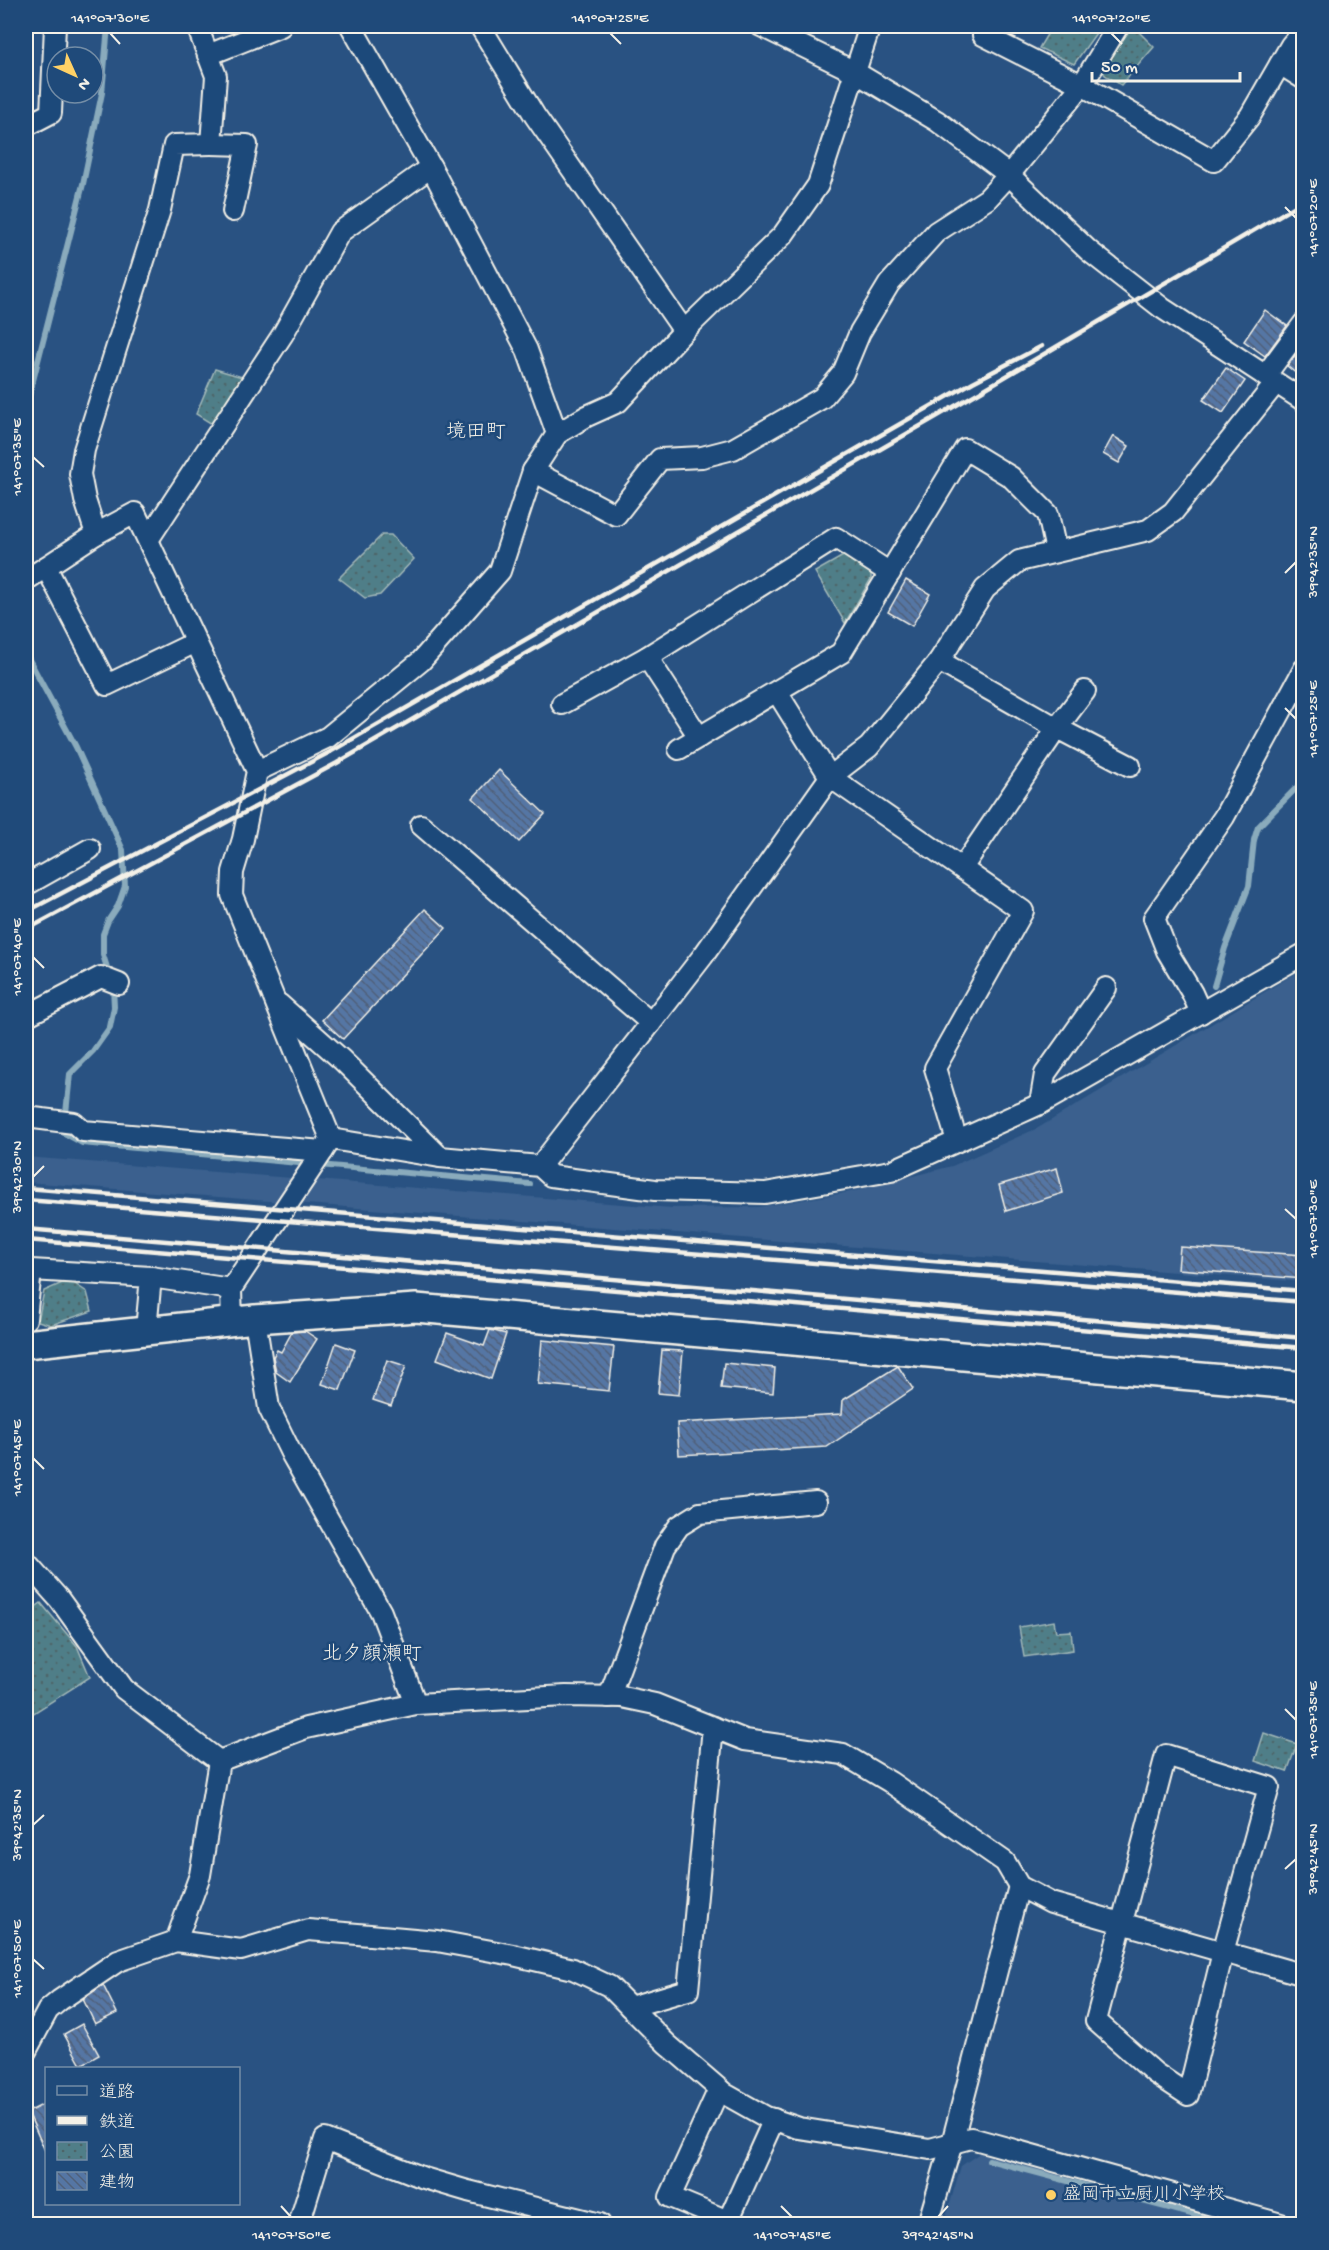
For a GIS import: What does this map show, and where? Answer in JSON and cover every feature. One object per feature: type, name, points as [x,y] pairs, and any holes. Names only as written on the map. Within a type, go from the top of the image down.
[{"type":"street","points":[[26,126],[51,113],[55,26]]},
{"type":"street","points":[[198,26],[216,76],[211,144]]},
{"type":"street","points":[[208,55],[281,26]]},
{"type":"street","points":[[351,26],[431,167],[527,350],[557,434]]},
{"type":"street","points":[[480,26],[535,116],[684,331]]},
{"type":"street","points":[[761,26],[855,72],[938,121],[1009,176],[1089,251],[1162,308],[1304,401]]},
{"type":"street","points":[[257,771],[328,737],[421,661],[500,571],[533,471],[557,434],[587,416],[618,402],[684,331],[783,235],[818,185],[870,26]]},
{"type":"street","points":[[987,26],[983,35],[1082,85],[1214,161],[1250,116],[1291,45],[1304,30]]},
{"type":"street","points":[[533,471],[616,515],[660,459],[702,457],[733,449],[822,398],[843,374],[860,332],[889,284],[936,232],[987,200],[1009,176],[1082,85],[1118,26]]},
{"type":"street","points":[[1280,64],[1304,80]]},
{"type":"street","points":[[96,534],[85,500],[80,474],[84,450],[160,210],[174,146],[247,145],[233,211]]},
{"type":"street","points":[[148,540],[283,334],[340,232],[431,167]]},
{"type":"street","points":[[540,1167],[703,956],[830,777],[869,747],[939,661],[985,588],[1019,561],[1148,530],[1173,512],[1270,380],[1304,323]]},
{"type":"street","points":[[679,749],[841,653],[965,449],[1011,477],[1048,514],[1056,552]]},
{"type":"street","points":[[26,580],[96,534],[135,513],[257,771],[243,839],[233,872],[232,895],[274,999],[327,1145]]},
{"type":"street","points":[[561,704],[647,657],[836,538],[890,573]]},
{"type":"street","points":[[46,567],[107,685],[196,642]]},
{"type":"street","points":[[647,657],[699,737]]},
{"type":"street","points":[[939,661],[1057,728],[1130,766]]},
{"type":"street","points":[[1201,1012],[1167,951],[1154,918],[1224,817],[1304,669]]},
{"type":"street","points":[[962,868],[1057,728],[1085,691]]},
{"type":"street","points":[[777,692],[830,777],[1023,911],[935,1068],[957,1142]]},
{"type":"street","points":[[422,825],[651,1023]]},
{"type":"street","points":[[26,885],[90,849]]},
{"type":"street","points":[[26,1117],[66,1122],[83,1131],[327,1145],[540,1167],[551,1176],[655,1190],[765,1193],[891,1171],[957,1142],[1040,1104],[1304,954]]},
{"type":"street","points":[[26,1016],[110,981]]},
{"type":"street","points":[[1040,1104],[1045,1074],[1106,988]]},
{"type":"street","points":[[274,999],[342,1060],[440,1157]]},
{"type":"street","points":[[231,1289],[327,1145]]},
{"type":"street","points":[[26,1319],[31,1270],[151,1277],[231,1289]]},
{"type":"street","points":[[146,1330],[151,1277]]},
{"type":"street","points":[[231,1289],[244,1320],[269,1408],[292,1455],[381,1612],[416,1704]]},
{"type":"street","points":[[26,1344],[244,1320],[416,1308],[1304,1386]]},
{"type":"street","points":[[609,1697],[665,1545],[679,1526],[700,1513],[816,1502]]},
{"type":"street","points":[[26,1562],[65,1607],[124,1689],[219,1761]]},
{"type":"street","points":[[219,1761],[306,1728],[416,1704],[543,1697],[622,1697],[655,1704],[745,1740],[843,1755],[890,1782],[1005,1862],[1019,1886],[1051,1903],[1304,1975]]},
{"type":"street","points":[[630,2007],[688,1990],[713,1727]]},
{"type":"street","points":[[1166,1755],[1269,1787],[1223,1952],[1188,2095],[1155,2073],[1096,2021],[1120,1923],[1166,1755]]},
{"type":"street","points":[[176,1941],[200,1875],[219,1761]]},
{"type":"street","points":[[928,2224],[952,2143],[1019,1886]]},
{"type":"street","points":[[26,2051],[48,2010],[60,2000],[118,1961],[176,1941],[241,1950],[308,1930],[437,1941],[513,1954],[573,1969],[609,1986],[667,2044],[719,2089],[735,2100],[799,2128],[930,2149],[971,2138],[1281,2224]]},
{"type":"street","points":[[719,2089],[670,2197],[728,2221],[774,2119]]},
{"type":"street","points":[[299,2224],[326,2139],[424,2178],[600,2224]]},
{"type":"shaded area","points":[[1303,969],[1303,1282],[26,1182],[26,1157],[672,1208],[759,1207],[850,1192],[952,1166],[1038,1128]]},
{"type":"shaded area","name":"盛岡市立厨川小学校","points":[[984,2150],[1259,2224],[944,2224],[961,2166]]},
{"type":"green space","points":[[1052,26],[1101,26],[1074,64],[1039,48]]},
{"type":"green space","points":[[1133,26],[1154,47],[1121,85],[1105,75],[1101,68]]},
{"type":"green space","points":[[215,369],[242,377],[212,424],[196,414]]},
{"type":"green space","points":[[382,535],[391,535],[414,559],[380,595],[365,598],[339,578]]},
{"type":"green space","points":[[845,555],[871,573],[871,579],[845,623],[815,572]]},
{"type":"green space","points":[[69,1280],[87,1292],[92,1311],[51,1325],[38,1321],[44,1291]]},
{"type":"green space","points":[[41,1603],[77,1646],[90,1677],[26,1718],[26,1614]]},
{"type":"green space","points":[[1054,1621],[1056,1632],[1071,1631],[1073,1650],[1024,1657],[1019,1627]]},
{"type":"green space","points":[[1264,1733],[1297,1744],[1287,1772],[1255,1761]]},
{"type":"building","points":[[1265,310],[1287,326],[1265,356],[1244,341]]},
{"type":"building","points":[[1304,344],[1304,380],[1287,366]]},
{"type":"building","points":[[1226,368],[1245,381],[1223,413],[1203,400]]},
{"type":"building","points":[[1113,436],[1129,446],[1119,463],[1103,454]]},
{"type":"building","points":[[906,580],[930,594],[912,626],[888,612]]},
{"type":"building","points":[[499,770],[545,814],[519,842],[473,798]]},
{"type":"building","points":[[425,909],[446,928],[343,1039],[322,1020]]},
{"type":"building","points":[[1057,1168],[1063,1193],[1006,1211],[999,1185]]},
{"type":"building","points":[[1180,1247],[1304,1255],[1304,1279],[1178,1269]]},
{"type":"building","points":[[490,1330],[506,1334],[491,1379],[437,1359],[447,1333],[484,1346]]},
{"type":"building","points":[[305,1331],[317,1339],[290,1382],[276,1372],[273,1357],[277,1350],[281,1352],[292,1332]]},
{"type":"building","points":[[542,1340],[614,1347],[609,1391],[538,1384]]},
{"type":"building","points":[[336,1343],[355,1350],[340,1390],[322,1384]]},
{"type":"building","points":[[662,1350],[683,1351],[679,1395],[658,1393]]},
{"type":"building","points":[[387,1360],[406,1366],[391,1406],[373,1400]]},
{"type":"building","points":[[724,1363],[775,1368],[773,1393],[721,1388]]},
{"type":"building","points":[[898,1366],[913,1389],[827,1447],[679,1455],[677,1423],[842,1414],[843,1400]]},
{"type":"building","points":[[103,1985],[117,2013],[95,2024],[83,1999]]},
{"type":"building","points":[[82,2024],[99,2055],[81,2065],[64,2034]]},
{"type":"building","points":[[45,2104],[45,2151],[28,2112]]},
{"type":"waterway","points":[[26,408],[83,184],[102,93],[108,26]]},
{"type":"waterway","points":[[26,654],[76,747],[123,850],[125,886],[118,906],[103,934],[103,955],[109,974]]},
{"type":"waterway","points":[[1214,986],[1225,948],[1249,886],[1254,840],[1258,827],[1304,780]]},
{"type":"waterway","points":[[113,987],[114,1007],[110,1027],[93,1051],[70,1074],[64,1133],[82,1143],[309,1164]]},
{"type":"waterway","points":[[319,1165],[530,1184]]},
{"type":"waterway","points":[[989,2160],[1229,2224]]},
{"type":"railway","points":[[26,930],[337,763],[981,391],[1304,201]]},
{"type":"railway","points":[[26,912],[330,752],[973,382],[1042,346]]},
{"type":"railway","points":[[26,1188],[1304,1291]]},
{"type":"railway","points":[[26,1200],[1304,1302]]},
{"type":"railway","points":[[26,1229],[1304,1338]]},
{"type":"railway","points":[[26,1240],[1304,1348]]},
{"type":"place","name":"盛岡市立厨川小学校","points":[[1051,2195]]},
{"type":"district","name":"境田町","points":[[476,433]]},
{"type":"district","name":"北夕顔瀬町","points":[[372,1655]]}]
